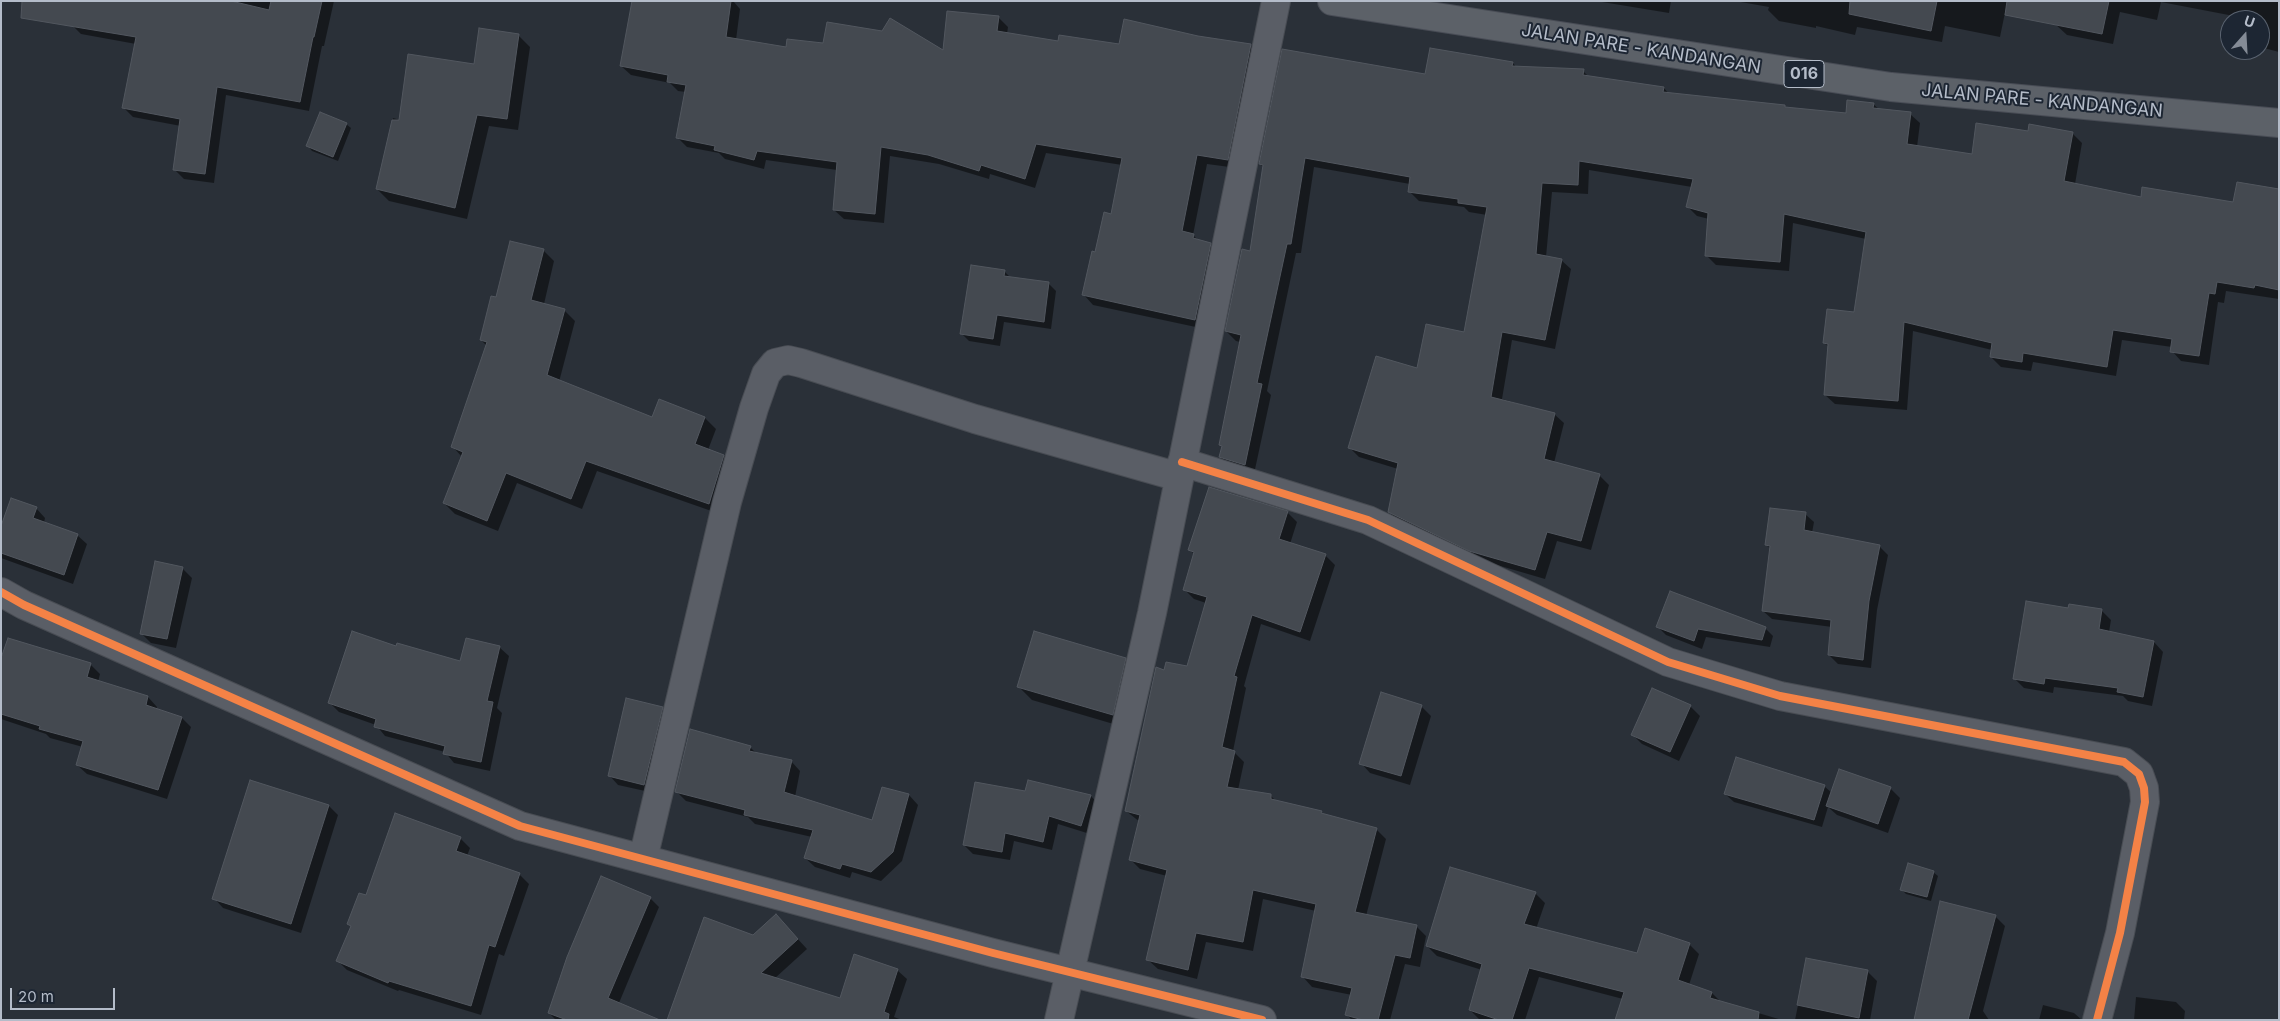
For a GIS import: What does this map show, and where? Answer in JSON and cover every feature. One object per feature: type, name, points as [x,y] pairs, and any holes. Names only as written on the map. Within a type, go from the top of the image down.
[{"type":"main road","name":"JALAN PARE - KANDANGAN","points":[[1332,1],[1891,87],[2279,123]]},
{"type":"street","points":[[1059,1020],[1152,613],[1276,1]]},
{"type":"street","points":[[643,859],[727,502],[766,374],[775,363],[788,360],[975,419],[1181,470],[1368,520],[1668,662],[1780,696],[2124,762],[2139,774],[2144,788],[2145,802],[2120,933],[2097,1020]]},
{"type":"street","points":[[1,592],[33,610],[520,826],[1069,972],[1262,1020]]},
{"type":"building","points":[[22,1],[231,1],[269,10],[271,1],[322,1],[300,102],[217,87],[205,174],[173,170],[180,119],[122,108],[136,37],[21,18]]},
{"type":"building","points":[[632,1],[731,1],[726,37],[786,47],[787,39],[823,43],[827,22],[882,31],[890,18],[943,50],[947,11],[999,16],[997,31],[1058,41],[1059,35],[1119,44],[1124,19],[1198,36],[1251,44],[1228,160],[1197,155],[1182,231],[1194,234],[1193,238],[1211,243],[1195,320],[1082,295],[1092,251],[1095,252],[1104,212],[1111,214],[1122,158],[1036,144],[1025,179],[981,165],[979,171],[928,155],[881,147],[875,214],[833,210],[837,162],[757,151],[754,160],[714,150],[715,146],[676,138],[686,85],[667,82],[668,75],[620,66]]},
{"type":"building","points":[[1850,1],[1937,1],[1931,31],[1849,14]]},
{"type":"building","points":[[2007,1],[2109,1],[2102,34],[2005,15]]},
{"type":"building","points":[[479,28],[519,34],[507,119],[477,115],[455,208],[376,189],[392,120],[399,120],[408,54],[474,64]]},
{"type":"building","points":[[1430,48],[1513,62],[1512,66],[1584,69],[1583,75],[1664,87],[1663,92],[1846,113],[1847,100],[1874,103],[1873,108],[1911,112],[1907,144],[1972,154],[1976,123],[2028,131],[2029,124],[2073,132],[2064,181],[2141,197],[2142,187],[2233,202],[2237,182],[2279,189],[2279,290],[2255,285],[2254,288],[2217,282],[2215,294],[2209,293],[2199,356],[2170,352],[2172,339],[2113,330],[2107,367],[2023,353],[2022,362],[1990,357],[1992,343],[1904,322],[1898,401],[1824,395],[1828,344],[1823,343],[1827,309],[1854,312],[1866,232],[1784,214],[1780,262],[1705,256],[1708,213],[1686,207],[1693,179],[1579,161],[1578,185],[1542,183],[1536,254],[1562,259],[1545,340],[1502,332],[1491,397],[1555,413],[1544,459],[1600,474],[1581,541],[1547,532],[1535,570],[1469,551],[1388,512],[1398,463],[1348,448],[1376,356],[1417,368],[1426,324],[1464,332],[1487,207],[1458,203],[1458,199],[1408,192],[1410,177],[1305,158],[1291,244],[1287,244],[1257,383],[1262,384],[1245,465],[1219,457],[1222,446],[1219,445],[1241,335],[1225,331],[1242,249],[1250,251],[1263,165],[1259,164],[1282,49],[1425,74]]},
{"type":"building","points":[[320,112],[347,123],[333,157],[306,146]]},
{"type":"building","points":[[510,241],[544,249],[531,300],[565,309],[547,375],[652,417],[659,399],[705,417],[695,444],[724,455],[709,504],[586,461],[571,499],[506,473],[487,521],[443,503],[463,452],[451,447],[487,342],[480,340],[491,296],[496,297]]},
{"type":"building","points":[[971,265],[1005,270],[1004,276],[1049,282],[1044,322],[997,315],[993,339],[960,334]]},
{"type":"building","points":[[1209,487],[1288,511],[1279,539],[1326,554],[1300,632],[1252,615],[1234,676],[1237,677],[1222,747],[1235,751],[1227,787],[1271,794],[1271,799],[1322,811],[1321,813],[1377,828],[1355,912],[1417,925],[1410,958],[1395,955],[1378,1020],[1363,1020],[1345,1015],[1352,988],[1301,977],[1316,904],[1253,890],[1243,942],[1196,933],[1188,970],[1146,960],[1167,870],[1129,860],[1140,815],[1125,811],[1156,667],[1164,670],[1166,662],[1187,666],[1207,597],[1183,590],[1194,552],[1188,550]]},
{"type":"building","points":[[11,498],[37,507],[33,518],[78,534],[64,575],[1,553],[1,526]]},
{"type":"building","points":[[1770,508],[1806,512],[1804,530],[1880,545],[1869,601],[1863,660],[1828,655],[1831,620],[1762,611],[1770,546],[1765,545]]},
{"type":"building","points":[[155,561],[183,567],[167,639],[140,634]]},
{"type":"building","points":[[1670,591],[1766,627],[1762,640],[1698,629],[1694,641],[1656,627]]},
{"type":"building","points":[[2026,601],[2068,608],[2069,604],[2102,609],[2099,629],[2154,641],[2143,697],[2117,692],[2118,688],[2045,678],[2044,684],[2013,679]]},
{"type":"building","points":[[352,631],[396,646],[397,643],[460,661],[466,638],[500,646],[487,701],[493,702],[481,762],[443,754],[445,746],[374,727],[376,719],[328,703]]},
{"type":"building","points":[[1034,631],[1126,658],[1113,715],[1017,687]]},
{"type":"building","points":[[8,638],[91,663],[87,677],[148,696],[146,705],[182,717],[158,790],[76,765],[83,741],[39,729],[40,726],[1,714],[1,658]]},
{"type":"building","points":[[1652,688],[1691,705],[1670,752],[1631,735]]},
{"type":"building","points":[[1381,692],[1422,705],[1401,776],[1359,764]]},
{"type":"building","points":[[626,698],[663,707],[644,785],[608,776]]},
{"type":"building","points":[[690,729],[751,746],[749,751],[792,760],[784,792],[872,820],[882,787],[909,794],[893,852],[871,872],[842,864],[840,869],[804,858],[813,830],[744,815],[745,810],[675,792]]},
{"type":"building","points":[[1736,757],[1825,785],[1814,820],[1724,794]]},
{"type":"building","points":[[1839,769],[1891,787],[1878,824],[1826,806]]},
{"type":"building","points":[[250,780],[329,805],[291,924],[212,899]]},
{"type":"building","points":[[1028,780],[1091,795],[1081,826],[1049,816],[1043,842],[1005,833],[1002,852],[963,845],[975,782],[1025,791]]},
{"type":"building","points":[[395,813],[461,837],[456,851],[520,873],[495,947],[489,945],[471,1006],[389,981],[388,983],[336,961],[351,926],[347,924],[359,893],[366,895]]},
{"type":"building","points":[[1908,863],[1934,871],[1927,897],[1900,890]]},
{"type":"building","points":[[1450,867],[1536,892],[1524,924],[1637,953],[1645,928],[1690,943],[1678,980],[1712,992],[1710,998],[1759,1012],[1758,1020],[1615,1020],[1624,992],[1529,968],[1512,1020],[1499,1020],[1469,1010],[1482,964],[1426,946]]},
{"type":"building","points":[[601,876],[651,897],[608,998],[660,1020],[567,1020],[548,1013],[567,957]]},
{"type":"building","points":[[1940,901],[1996,915],[1968,1020],[1914,1020]]},
{"type":"building","points":[[776,914],[798,939],[761,973],[840,998],[854,954],[898,969],[884,1012],[889,1014],[888,1020],[667,1020],[704,917],[753,935]]},
{"type":"building","points":[[1806,958],[1868,970],[1859,1018],[1797,1005]]},
{"type":"cycle path","points":[[1182,462],[1368,520],[1668,662],[1780,696],[2124,762],[2139,774],[2144,788],[2145,802],[2120,933],[2097,1020]]},
{"type":"cycle path","points":[[1,592],[24,605],[520,826],[993,953],[1262,1020]]}]
